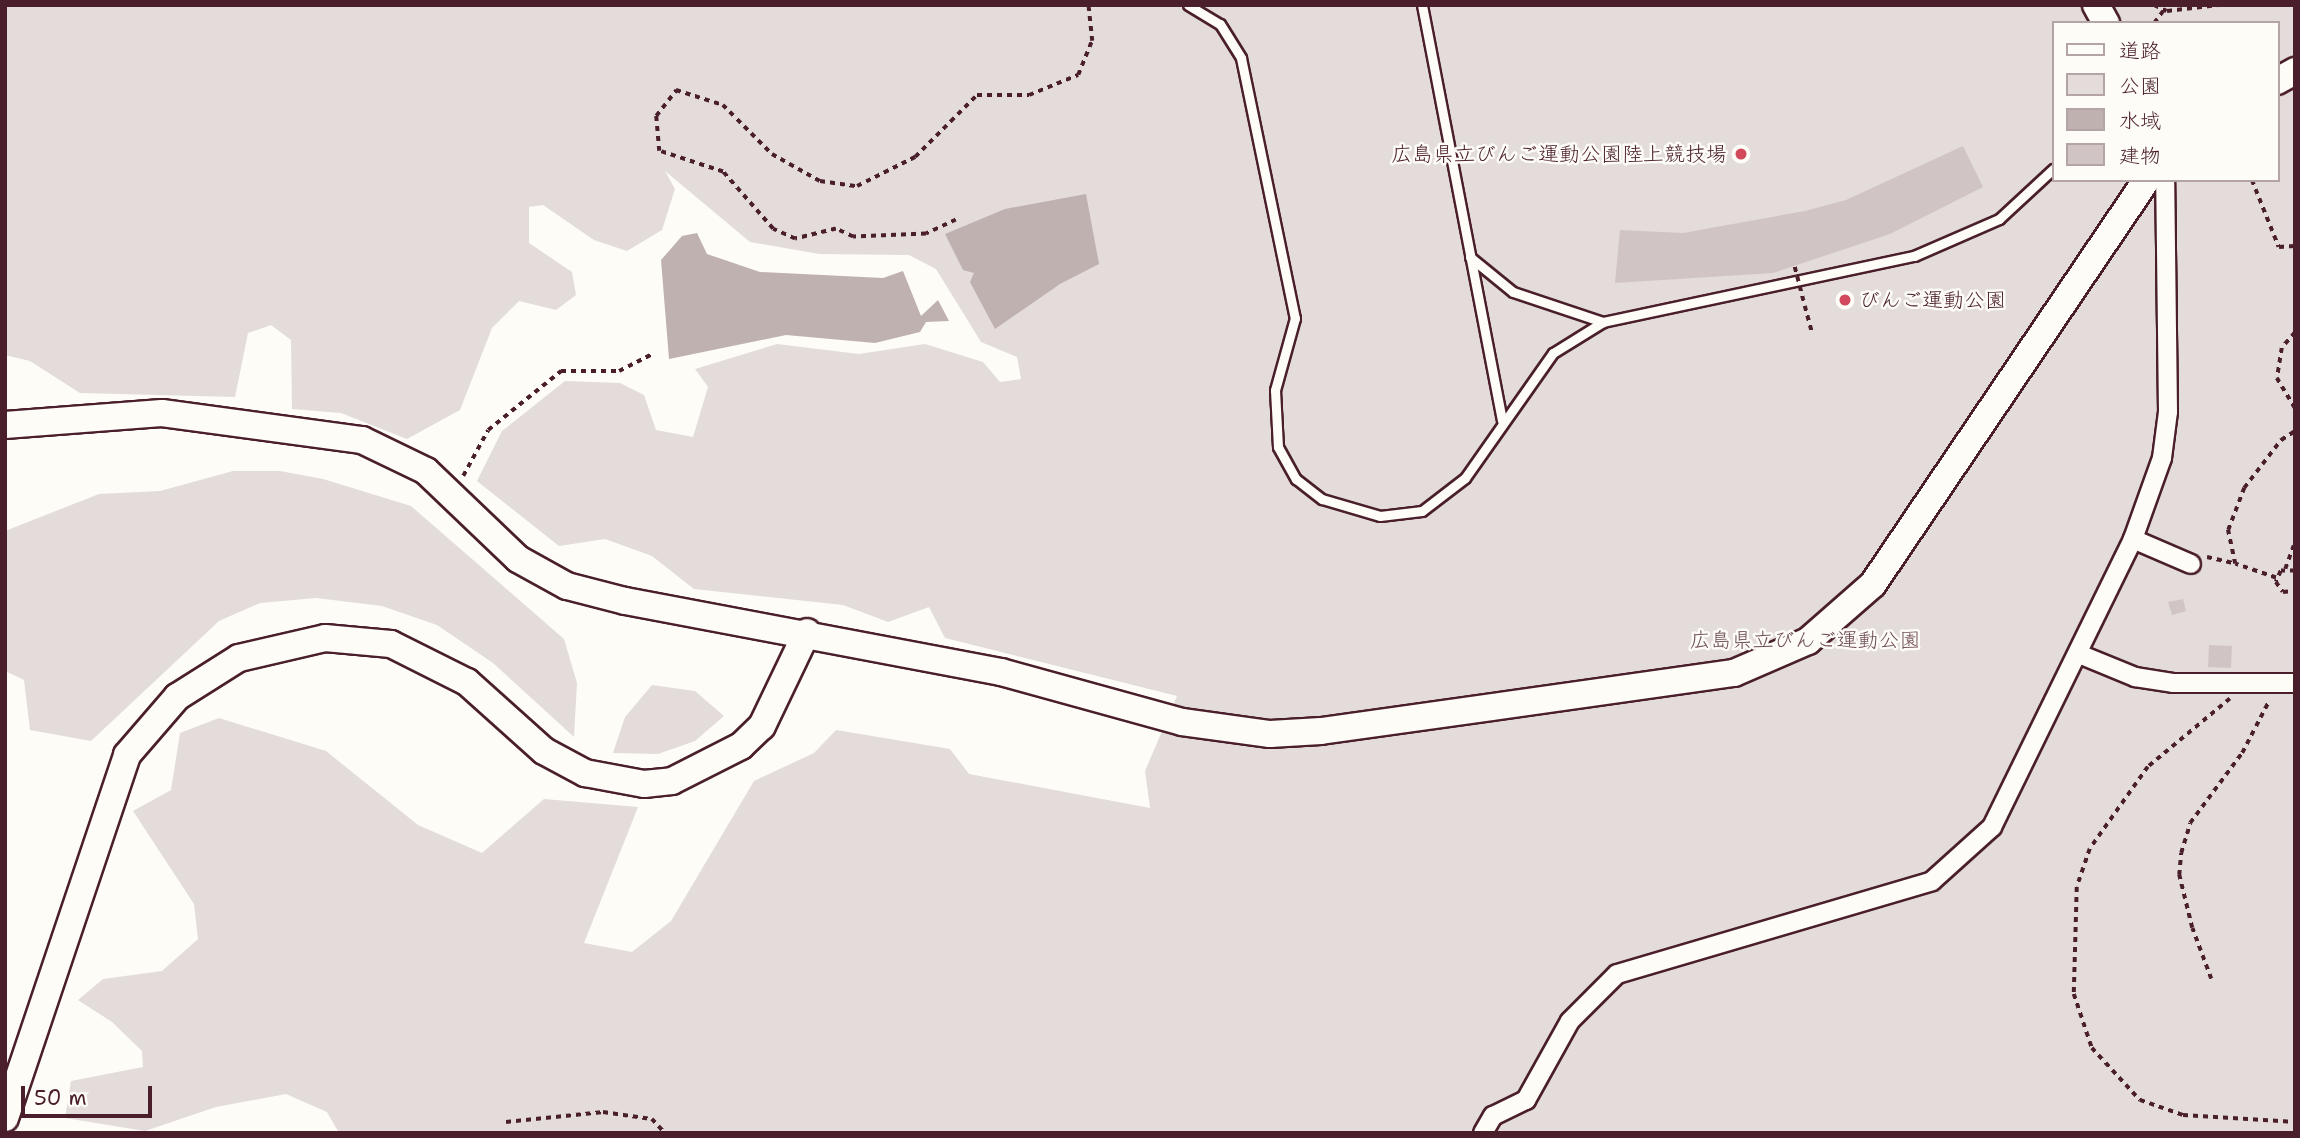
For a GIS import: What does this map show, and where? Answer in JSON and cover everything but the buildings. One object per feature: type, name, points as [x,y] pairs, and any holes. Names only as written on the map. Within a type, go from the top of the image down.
[{"type":"street","points":[[2096,5],[2105,21]]},
{"type":"street","points":[[2279,81],[2295,71]]},
{"type":"street","points":[[5,425],[162,413],[299,428],[362,440],[426,471],[517,559],[567,586],[625,601],[807,632],[1001,672],[1182,722],[1270,734],[1734,673],[1808,641],[1873,584],[2146,182]]},
{"type":"street","points":[[1483,1133],[1493,1116],[1526,1100],[1570,1021],[1617,974],[1893,895],[1932,881],[1970,851],[2003,811],[2133,539],[2162,457],[2168,412],[2165,182]]},
{"type":"street","points":[[2133,539],[2193,559]]},
{"type":"street","points":[[5,1118],[127,755],[149,723],[177,697],[239,658],[325,638],[391,645],[467,681],[554,757],[585,773],[644,784],[672,781],[741,746],[762,726],[807,632]]},
{"type":"street","points":[[2079,654],[2136,677],[2239,683],[2295,683]]},
{"type":"lane","points":[[1188,5],[1220,24],[1241,58],[1295,318],[1276,390],[1278,447],[1296,478],[1322,499],[1357,512],[1399,517],[1422,511],[1465,478],[1502,420],[1553,353],[1603,323],[1914,256],[1998,219],[2052,170]]},
{"type":"lane","points":[[1422,5],[1502,420]]},
{"type":"lane","points":[[1470,257],[1513,292],[1603,323]]},
{"type":"path","points":[[956,220],[926,234],[853,237],[836,229],[794,239],[773,229],[723,172],[659,151],[656,117],[676,90],[723,105],[772,154],[820,181],[857,186],[915,157],[977,95],[1029,95],[1078,75],[1092,41],[1088,5]]},
{"type":"path","points":[[2154,5],[2163,11],[2221,7]]},
{"type":"path","points":[[2156,21],[2163,11]]},
{"type":"path","points":[[2252,182],[2255,198],[2279,247],[2295,246]]},
{"type":"path","points":[[1796,267],[1812,332]]},
{"type":"path","points":[[2295,333],[2277,363],[2282,393],[2295,408]]},
{"type":"path","points":[[450,495],[488,430],[561,371],[619,371],[652,355]]},
{"type":"path","points":[[2235,564],[2228,530],[2244,488],[2281,440],[2295,432]]},
{"type":"path","points":[[2276,578],[2285,569],[2295,541]]},
{"type":"path","points":[[2193,559],[2235,564],[2276,578]]},
{"type":"path","points":[[2285,569],[2295,571]]},
{"type":"path","points":[[2276,578],[2279,590],[2295,591]]},
{"type":"path","points":[[2239,683],[2236,695],[2148,767],[2091,849],[2077,887],[2074,994],[2092,1048],[2140,1100],[2183,1115],[2295,1122]]},
{"type":"path","points":[[2211,979],[2192,928],[2179,874],[2181,853],[2190,823],[2267,714],[2272,683]]},
{"type":"path","points":[[506,1122],[603,1112],[652,1119],[665,1133]]},
{"type":"green space","name":"広島県立びんご運動公園","points":[[5,5],[2295,5],[2295,1133],[1484,1133],[1475,1128],[1472,1133],[339,1133],[327,1112],[286,1094],[216,1107],[145,1131],[65,1118],[71,1081],[143,1067],[142,1051],[112,1022],[78,1000],[103,979],[162,971],[198,939],[194,904],[133,811],[171,790],[180,733],[219,718],[326,751],[418,825],[482,853],[544,799],[638,807],[584,943],[632,952],[671,921],[754,781],[814,753],[836,730],[950,749],[969,774],[1150,808],[1145,771],[1177,696],[945,638],[929,607],[888,622],[843,605],[694,589],[652,556],[605,539],[559,546],[477,481],[502,431],[565,381],[620,383],[644,395],[656,430],[693,437],[708,387],[695,369],[777,344],[859,354],[925,344],[983,362],[1000,382],[1021,379],[1017,357],[981,342],[936,269],[909,255],[819,254],[750,242],[665,171],[675,189],[662,230],[627,251],[594,240],[543,205],[529,207],[529,243],[572,272],[576,295],[556,310],[519,301],[492,328],[460,410],[407,439],[341,413],[292,409],[291,340],[271,325],[248,333],[235,397],[80,393],[30,361],[5,355]]},
{"type":"green space","points":[[233,471],[280,471],[323,479],[411,506],[564,639],[577,683],[574,737],[493,663],[437,625],[382,606],[316,598],[260,603],[219,621],[91,741],[30,730],[24,680],[5,671],[5,531],[99,494],[160,491]]},
{"type":"green space","points":[[652,685],[695,691],[724,716],[695,741],[658,754],[613,753],[625,717]]},
{"type":"water","points":[[1086,194],[1099,264],[1060,284],[995,329],[970,282],[974,273],[963,270],[945,234],[1005,209]]},
{"type":"water","points":[[697,233],[707,254],[760,272],[883,278],[903,271],[921,316],[938,300],[949,321],[926,322],[920,332],[875,343],[786,335],[669,359],[661,260],[682,236]]},
{"type":"place","name":"広島県立びんご運動公園陸上競技場","points":[[1741,154]]},
{"type":"place","name":"びんご運動公園","points":[[1845,300]]}]
